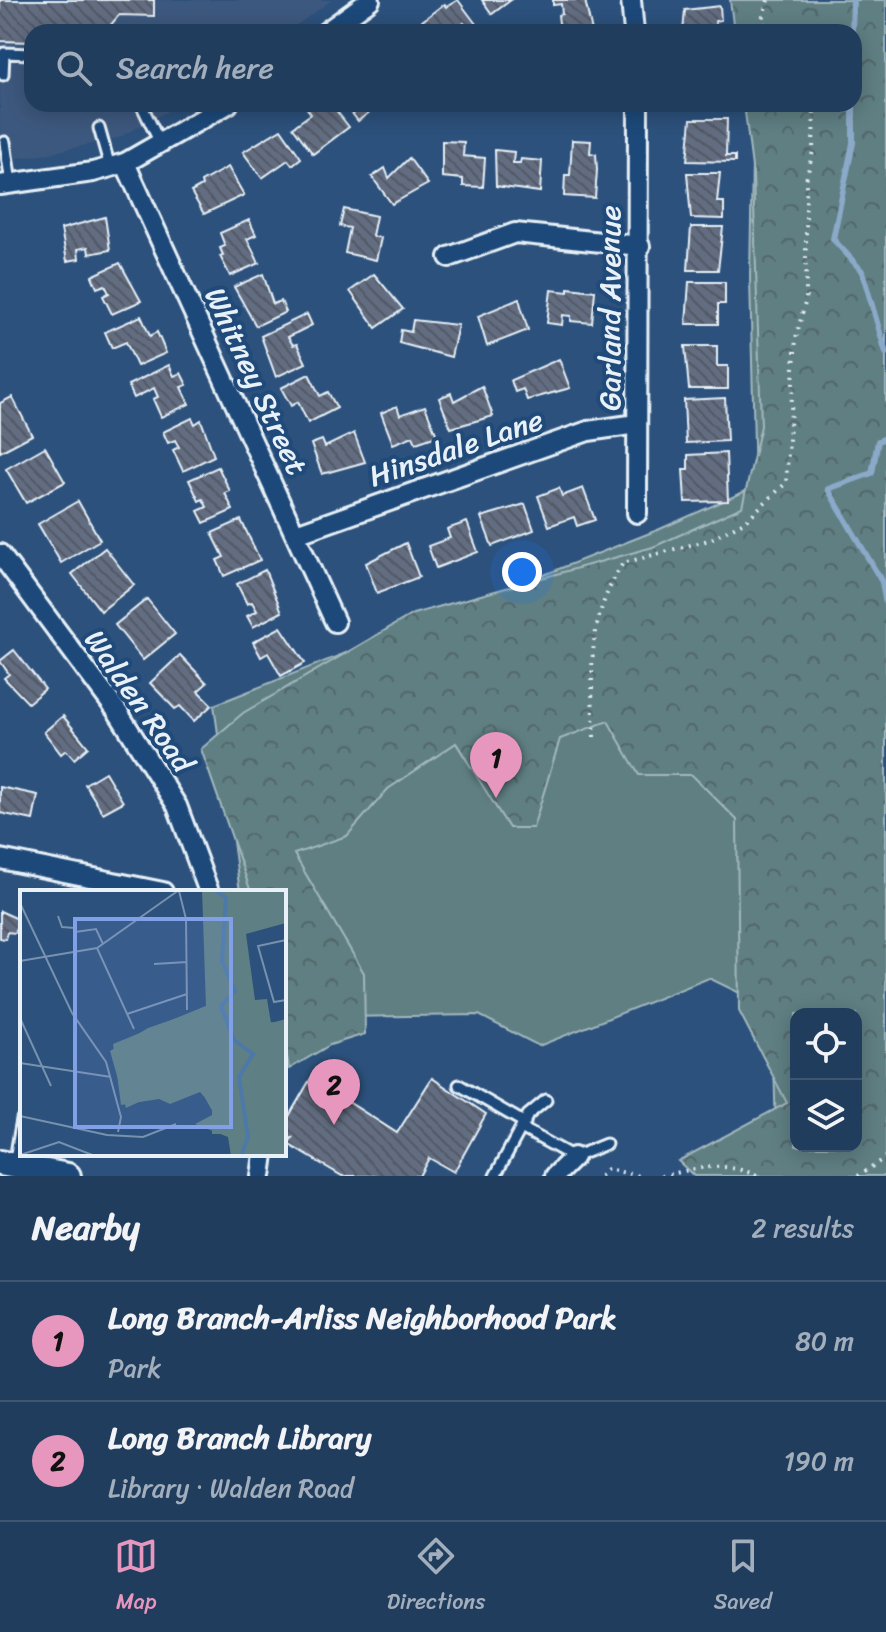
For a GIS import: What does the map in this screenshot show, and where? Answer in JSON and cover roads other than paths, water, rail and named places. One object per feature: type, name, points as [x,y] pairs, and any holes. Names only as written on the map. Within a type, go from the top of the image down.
[{"type":"street","points":[[337,24],[370,0]]},
{"type":"street","points":[[631,0],[633,24]]},
{"type":"street","points":[[6,184],[117,165],[214,112]]},
{"type":"street","name":"Garland Avenue","points":[[637,513],[638,112]]},
{"type":"street","name":"Whitney Street","points":[[117,165],[296,534],[335,622]]},
{"type":"street","points":[[449,257],[515,233],[640,246]]},
{"type":"street","name":"Hinsdale Lane","points":[[296,534],[588,431],[637,424]]},
{"type":"street","name":"Walden Road","points":[[0,554],[119,714],[177,806],[206,890]]},
{"type":"street","points":[[0,859],[153,890]]},
{"type":"street","points":[[261,1176],[264,1156]]},
{"type":"street","points":[[555,1176],[574,1157]]},
{"type":"street","points":[[7,1164],[68,1176]]},
{"type":"lane","points":[[3,75],[2,53],[24,54]]},
{"type":"lane","points":[[145,112],[160,143]]},
{"type":"lane","points":[[99,128],[117,165]]},
{"type":"lane","points":[[5,142],[6,184]]},
{"type":"lane","points":[[459,1085],[574,1157],[606,1144]]},
{"type":"lane","points":[[495,1176],[528,1115],[546,1100]]},
{"type":"lane","points":[[7,1164],[20,1125]]},
{"type":"waterway","points":[[852,24],[853,0]]},
{"type":"waterway","points":[[853,112],[853,143],[833,239],[862,271],[886,353]]},
{"type":"waterway","points":[[886,438],[878,441],[872,473],[828,489],[882,582],[886,605]]},
{"type":"place","name":"Long Branch-Arliss Neighborhood Park","points":[[496,798]]},
{"type":"place","name":"Long Branch Library","points":[[334,1125]]}]
